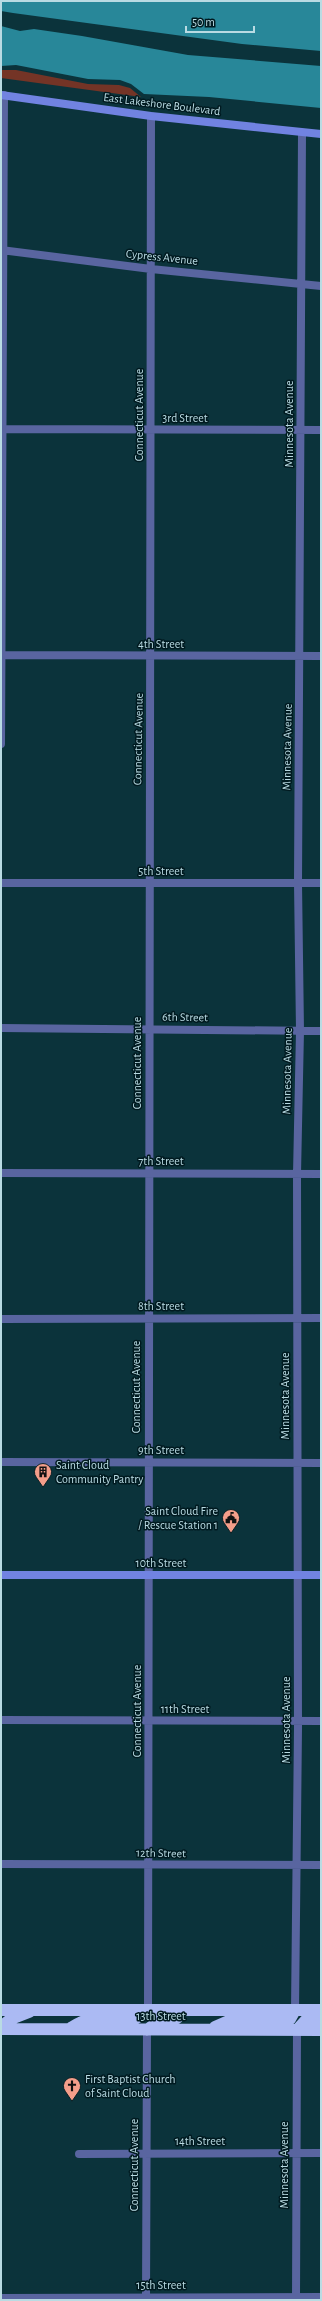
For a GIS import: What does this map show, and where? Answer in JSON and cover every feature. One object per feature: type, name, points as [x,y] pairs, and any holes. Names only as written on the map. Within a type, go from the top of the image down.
[{"type":"highway","name":"13th Street","points":[[1,2010],[321,2010]]},
{"type":"highway","points":[[1,2028],[11,2019],[33,2010]]},
{"type":"highway","points":[[68,2029],[87,2020],[132,2020],[142,2017],[148,2010]]},
{"type":"highway","points":[[148,2030],[163,2018],[204,2017],[220,2010]]},
{"type":"highway","points":[[210,2029],[231,2020],[290,2019],[295,2010]]},
{"type":"highway","points":[[296,2030],[307,2019],[321,2019]]},
{"type":"highway","name":"13th Street","points":[[1,2028],[321,2030]]},
{"type":"street","name":"East Lakeshore Boulevard","points":[[2,95],[151,116],[321,134]]},
{"type":"street","points":[[1,744],[2,95]]},
{"type":"street","name":"Connecticut Avenue","points":[[148,2010],[148,1173],[150,1028],[151,116]]},
{"type":"street","name":"Minnesota Avenue","points":[[295,2010],[298,1721],[296,1174],[300,1031],[298,883],[302,133]]},
{"type":"street","name":"Cypress Avenue","points":[[2,251],[151,269],[321,286]]},
{"type":"street","name":"3rd Street","points":[[1,429],[321,430]]},
{"type":"street","name":"4th Street","points":[[1,655],[321,656]]},
{"type":"street","name":"5th Street","points":[[1,883],[321,883]]},
{"type":"street","name":"6th Street","points":[[1,1028],[150,1028],[321,1031]]},
{"type":"street","name":"7th Street","points":[[1,1173],[321,1174]]},
{"type":"street","name":"8th Street","points":[[1,1319],[321,1318]]},
{"type":"street","name":"9th Street","points":[[1,1462],[321,1463]]},
{"type":"street","name":"10th Street","points":[[1,1575],[321,1575]]},
{"type":"street","name":"11th Street","points":[[1,1720],[321,1721]]},
{"type":"street","name":"12th Street","points":[[1,1864],[321,1865]]},
{"type":"street","name":"Connecticut Avenue","points":[[146,2299],[148,2030]]},
{"type":"street","name":"Minnesota Avenue","points":[[296,2030],[296,2298]]},
{"type":"street","name":"14th Street","points":[[79,2154],[321,2153]]},
{"type":"street","name":"15th Street","points":[[1,2298],[146,2299],[321,2297]]},
{"type":"shaded area","points":[[1,70],[16,70],[88,84],[119,85],[130,88],[141,97],[1,78]]},
{"type":"water","points":[[1,1],[321,1],[321,51],[242,44],[13,13],[1,11]]},
{"type":"water","points":[[1,26],[20,31],[34,29],[82,36],[188,55],[321,66],[321,108],[209,97],[144,94],[131,84],[120,80],[88,79],[16,65],[1,66]]},
{"type":"place","name":"Saint Cloud Community Pantry","points":[[43,1487]]},
{"type":"place","name":"Saint Cloud Fire / Rescue Station 1","points":[[231,1533]]},
{"type":"place","name":"First Baptist Church of Saint Cloud","points":[[72,2101]]}]
